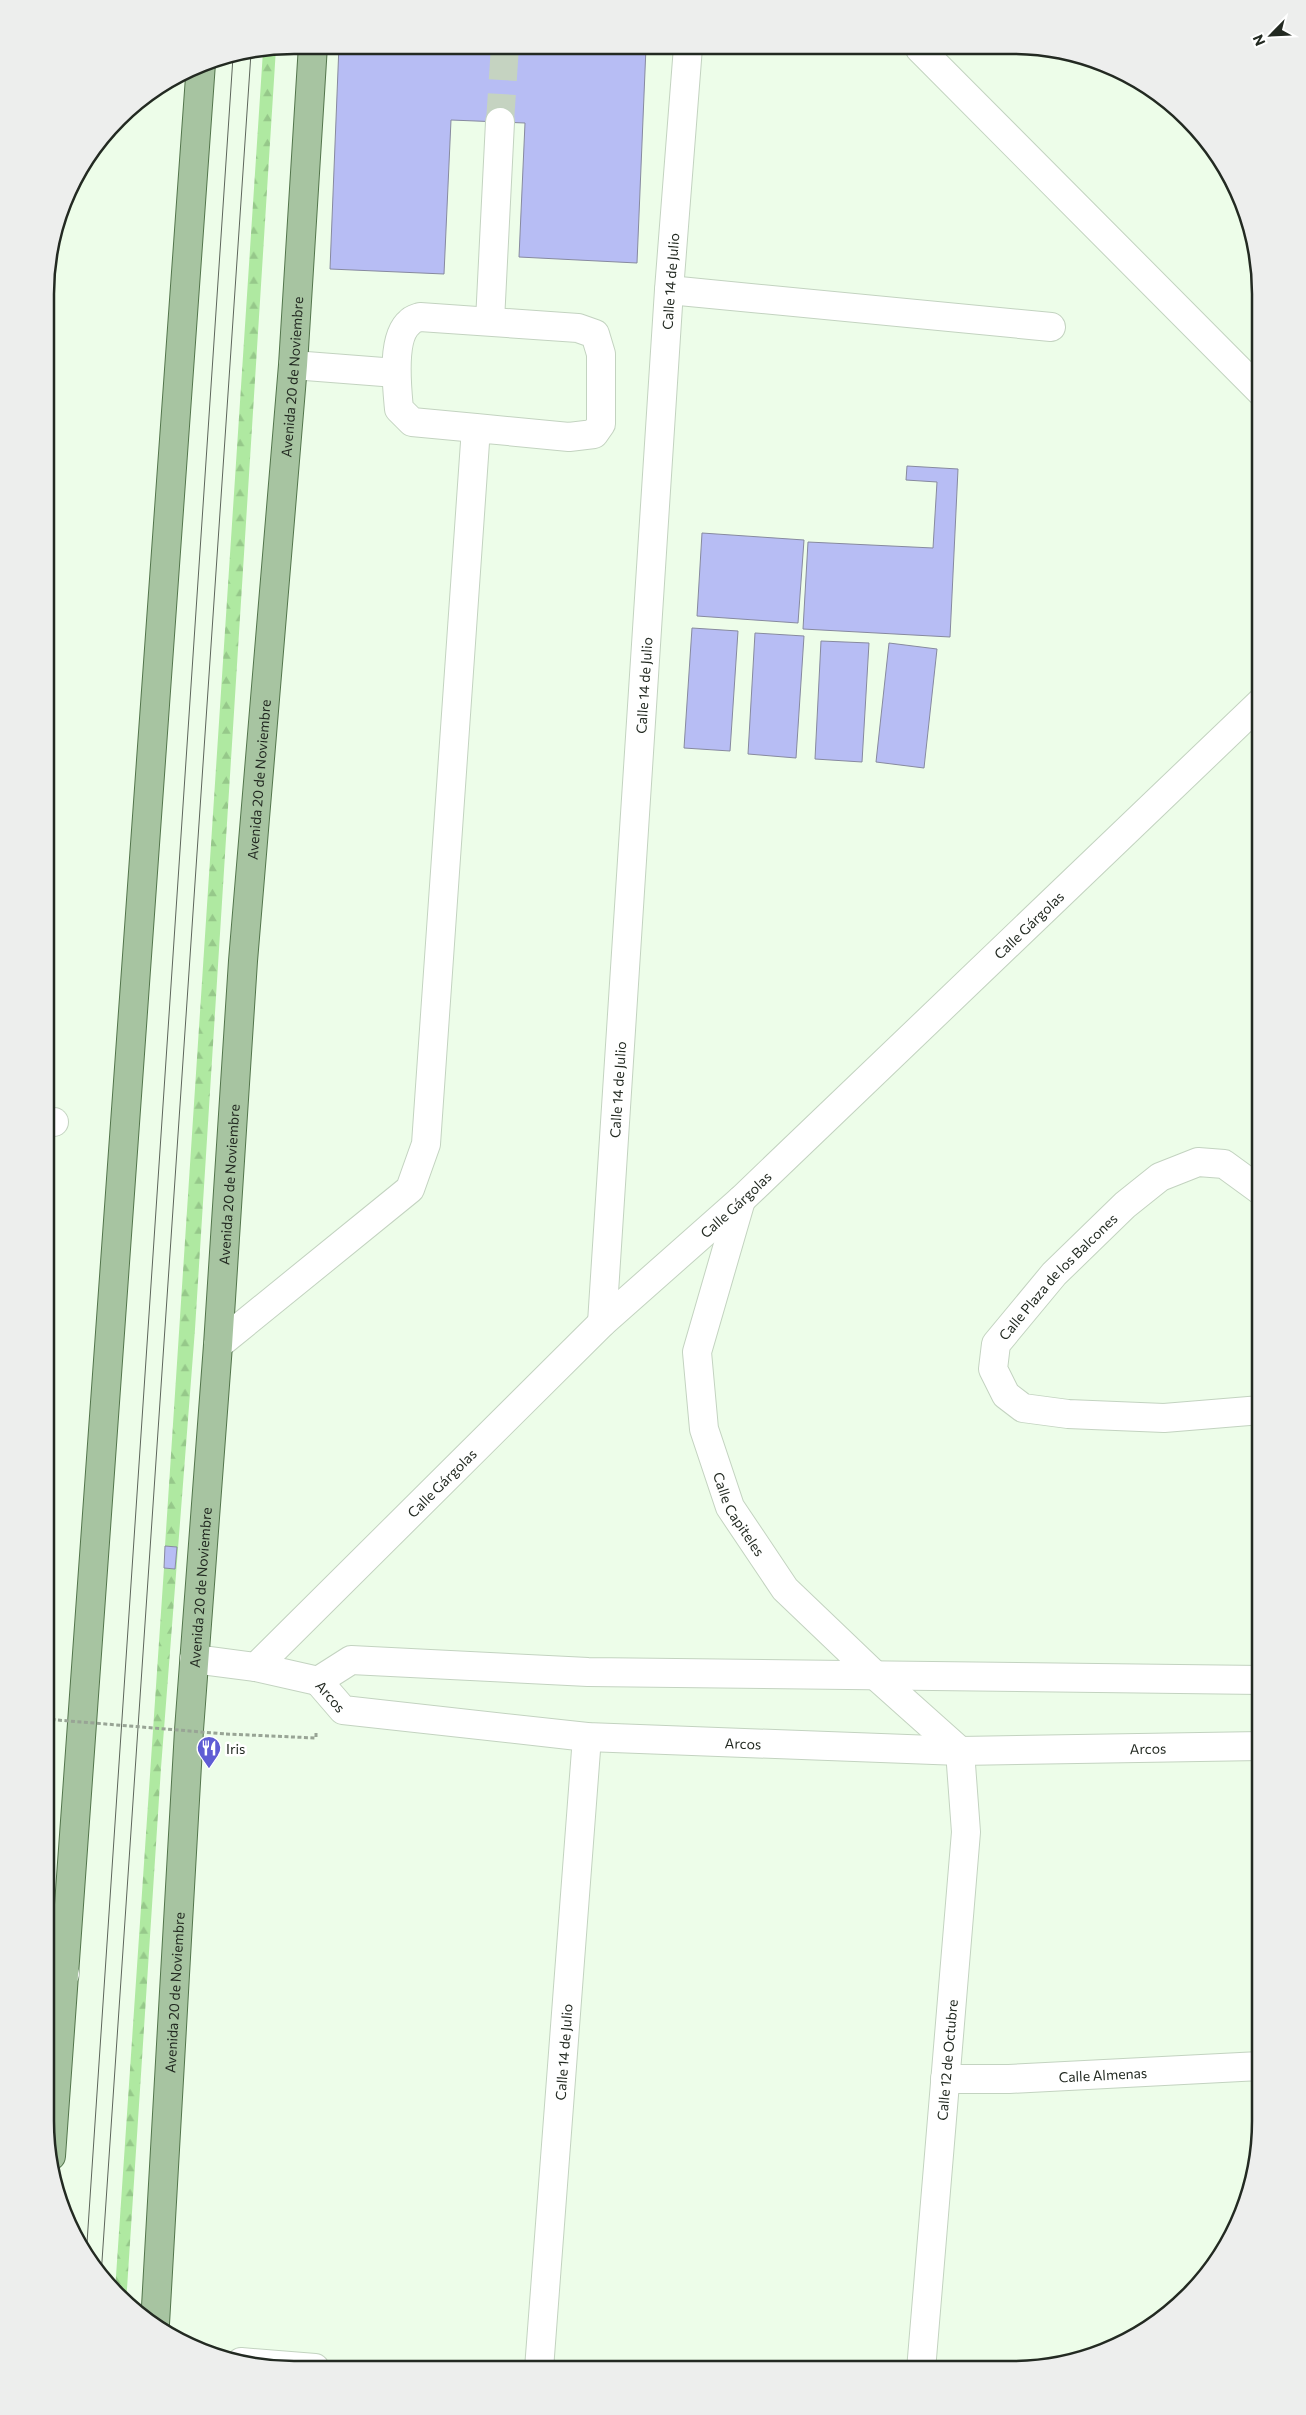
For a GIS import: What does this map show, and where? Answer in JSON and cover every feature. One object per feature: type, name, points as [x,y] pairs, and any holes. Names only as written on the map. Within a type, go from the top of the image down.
[{"type":"main road","name":"Avenida 20 de Noviembre","points":[[155,2318],[194,1659],[218,1346],[243,961],[293,364],[312,54]]},
{"type":"main road","points":[[54,2022],[55,1977],[200,73]]},
{"type":"street","name":"Calle 14 de Julio","points":[[602,1323],[669,290],[687,54]]},
{"type":"street","points":[[925,54],[1252,383]]},
{"type":"street","points":[[490,321],[500,122]]},
{"type":"street","points":[[669,290],[1051,327]]},
{"type":"street","points":[[420,317],[490,321],[578,328],[595,334],[601,354],[601,424],[594,434],[569,437],[412,422],[399,409],[396,373],[399,338],[409,322],[420,317]]},
{"type":"street","points":[[293,364],[396,373]]},
{"type":"street","points":[[218,1346],[410,1189],[426,1144],[476,428]]},
{"type":"street","name":"Calle Gárgolas","points":[[256,1667],[602,1323],[741,1200],[1252,711]]},
{"type":"street","name":"Calle Plaza de los Balcones","points":[[1252,1184],[1224,1164],[1198,1162],[1160,1177],[1126,1205],[1054,1274],[996,1344],[993,1369],[1006,1395],[1023,1408],[1068,1414],[1164,1418],[1252,1411]]},
{"type":"street","name":"Calle Capiteles","points":[[741,1200],[697,1352],[704,1429],[730,1507],[785,1589],[876,1676],[960,1751]]},
{"type":"street","points":[[194,1659],[256,1667],[318,1681]]},
{"type":"street","name":"Arcos","points":[[1252,1680],[588,1672],[351,1660],[318,1681],[343,1710],[587,1737],[960,1751],[1252,1746]]},
{"type":"street","name":"Calle 14 de Julio","points":[[540,2361],[587,1737]]},
{"type":"street","name":"Calle 12 de Octubre","points":[[922,2361],[966,1832],[960,1751]]},
{"type":"street","name":"Calle Almenas","points":[[945,2079],[1009,2079],[1252,2066]]},
{"type":"path","points":[[54,1720],[226,1734],[316,1738]]},
{"type":"green space","points":[[276,54],[195,1329],[161,1768],[127,2294],[116,2283],[164,1568],[175,1569],[176,1547],[165,1546],[263,56]]},
{"type":"building","points":[[339,54],[646,54],[637,263],[519,257],[525,123],[451,120],[444,274],[330,269]]},
{"type":"building","points":[[907,466],[958,469],[950,637],[803,629],[808,542],[933,548],[937,482],[906,480]]},
{"type":"building","points":[[702,533],[804,540],[798,623],[697,616]]},
{"type":"building","points":[[692,628],[738,631],[730,751],[684,748]]},
{"type":"building","points":[[755,633],[804,636],[796,758],[748,754]]},
{"type":"building","points":[[821,641],[869,643],[862,762],[815,759]]},
{"type":"building","points":[[889,643],[937,649],[924,768],[876,762]]},
{"type":"building","points":[[165,1546],[177,1547],[175,1569],[164,1568]]},
{"type":"tunnel","points":[[500,122],[504,54]]},
{"type":"tram line","points":[[102,2265],[251,58]]},
{"type":"tram line","points":[[87,2243],[233,62]]},
{"type":"place","name":"Iris","points":[[209,1769]]}]
